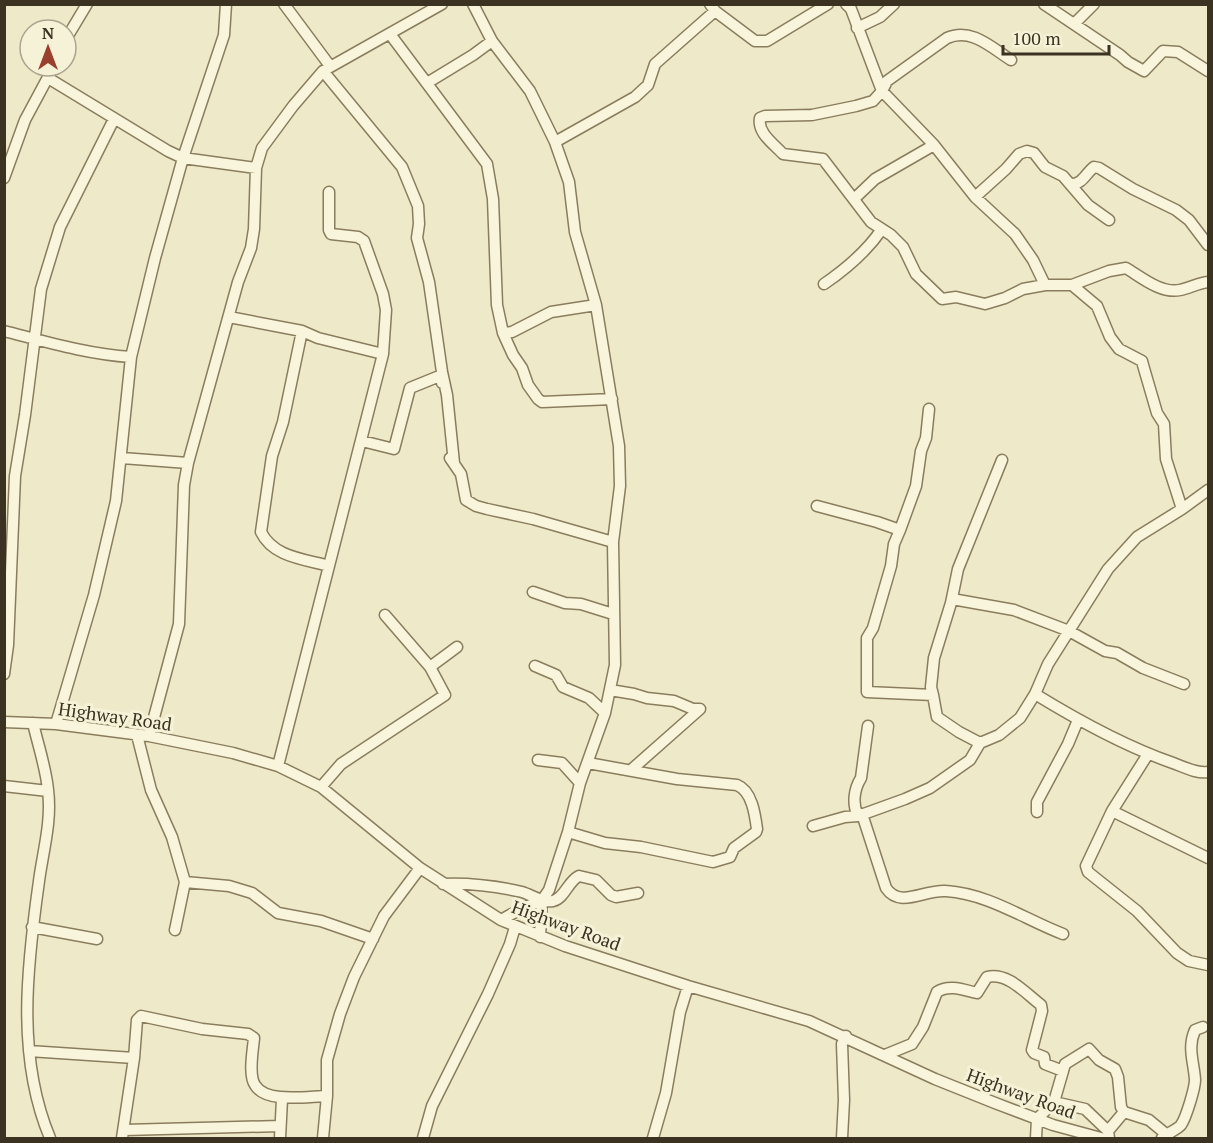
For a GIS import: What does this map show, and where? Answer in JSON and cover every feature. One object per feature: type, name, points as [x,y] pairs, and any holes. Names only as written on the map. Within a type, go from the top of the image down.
[{"type":"street","points":[[78,19],[87,4]]},
{"type":"street","points":[[56,724],[94,595],[116,501],[131,357],[155,258],[183,158],[224,35],[226,4]]},
{"type":"street","points":[[149,736],[179,624],[184,485],[188,464],[238,282],[251,248],[254,229],[256,168],[262,148],[293,106],[327,69],[390,34],[426,8],[442,4]]},
{"type":"street","points":[[473,4],[492,41],[530,91],[555,142],[570,182],[575,232],[596,304],[620,446],[620,486],[613,542],[615,665],[605,713],[580,783],[568,832],[549,890],[542,900],[501,920]]},
{"type":"street","points":[[555,142],[635,97],[648,85],[656,64],[712,8],[755,41],[761,42],[767,41],[828,4]]},
{"type":"street","points":[[846,4],[851,9],[882,91],[934,145],[975,198],[1015,234],[1033,260],[1045,285]]},
{"type":"street","points":[[857,28],[880,17],[894,4]]},
{"type":"street","points":[[1044,4],[1144,71],[1163,51],[1178,52],[1209,71]]},
{"type":"street","points":[[1074,24],[1094,4]]},
{"type":"street","points":[[287,5],[327,69],[402,168],[418,206],[417,238],[429,282],[447,395],[454,463]]},
{"type":"street","points":[[1011,60],[966,33],[956,34],[887,81],[882,91],[873,100],[812,115],[770,115],[760,118],[759,124],[761,130],[783,154],[823,159],[871,222],[903,247],[916,274],[942,299],[956,297],[985,304],[1023,289],[1045,285],[1072,285],[1109,271],[1126,268],[1159,288],[1178,291],[1198,283],[1209,282]]},
{"type":"street","points":[[390,34],[488,164],[493,199],[497,305],[503,333],[522,368],[528,385],[542,402],[612,399]]},
{"type":"street","points":[[427,82],[473,56],[492,41]]},
{"type":"street","points":[[4,178],[25,120],[48,78],[183,158],[256,168]]},
{"type":"street","points":[[4,674],[8,645],[15,476],[41,289],[60,227],[114,119]]},
{"type":"street","points":[[854,199],[875,179],[934,145]]},
{"type":"street","points":[[975,198],[1019,154],[1027,151],[1034,153],[1045,166],[1063,176],[1088,205],[1108,220]]},
{"type":"street","points":[[1071,184],[1076,184],[1094,168],[1099,168],[1133,189],[1176,210],[1190,220],[1209,245]]},
{"type":"street","points":[[278,766],[384,354],[386,310],[380,284],[364,241],[358,237],[331,234],[329,230],[329,192]]},
{"type":"street","points":[[824,284],[847,268],[874,241],[882,229]]},
{"type":"street","points":[[1072,285],[1097,306],[1110,337],[1119,349],[1142,361],[1157,413],[1164,424],[1166,459],[1182,509]]},
{"type":"street","points":[[503,333],[512,332],[551,312],[596,304]]},
{"type":"street","points":[[229,317],[302,331],[318,338],[384,354]]},
{"type":"street","points":[[4,331],[60,347],[102,355],[131,357]]},
{"type":"street","points":[[302,331],[284,422],[272,456],[261,532],[266,542],[282,554],[328,566]]},
{"type":"street","points":[[362,441],[394,449],[410,388],[441,375],[450,458],[461,474],[466,500],[476,506],[533,519],[613,542]]},
{"type":"street","points":[[929,409],[926,438],[921,451],[916,486],[894,544],[891,566],[873,628],[867,638],[867,692],[933,694]]},
{"type":"street","points":[[122,458],[188,464]]},
{"type":"street","points":[[980,743],[958,732],[937,717],[931,687],[934,658],[952,599],[958,569],[1002,460]]},
{"type":"street","points":[[813,826],[860,815],[930,788],[970,760],[980,743],[999,735],[1020,718],[1035,694],[1048,664],[1108,569],[1137,537],[1209,490]]},
{"type":"street","points":[[817,506],[900,530]]},
{"type":"street","points":[[533,592],[565,603],[581,604],[614,614]]},
{"type":"street","points":[[952,599],[1014,610],[1069,631],[1105,651],[1117,653],[1143,668],[1184,684]]},
{"type":"street","points":[[321,787],[341,764],[443,697],[445,693],[430,667],[385,615]]},
{"type":"street","points":[[430,667],[457,646]]},
{"type":"street","points":[[535,666],[556,675],[563,687],[589,698],[605,713]]},
{"type":"street","points":[[610,690],[674,701],[693,709],[700,709],[631,770]]},
{"type":"street","points":[[1035,694],[1078,720],[1148,754],[1189,769],[1209,772]]},
{"type":"street","points":[[1037,812],[1037,802],[1078,720]]},
{"type":"street","name":"Highway Road","points":[[4,722],[56,724],[149,736],[233,753],[278,766],[321,787],[420,868],[515,927],[688,986],[809,1021],[846,1036],[935,1079],[1037,1119],[1106,1136]]},
{"type":"street","points":[[33,723],[48,790],[49,822],[32,927],[27,991],[29,1051],[40,1115],[50,1138]]},
{"type":"street","points":[[868,726],[861,778],[856,785],[855,810],[860,815],[886,888],[894,897],[912,897],[934,891],[968,894],[1004,906],[1063,934]]},
{"type":"street","points":[[137,735],[151,790],[171,837],[185,882],[175,930]]},
{"type":"street","points":[[1148,754],[1112,811],[1086,866],[1088,872],[1137,911],[1177,954],[1189,961],[1209,965]]},
{"type":"street","points":[[538,760],[562,763],[580,783]]},
{"type":"street","points":[[568,832],[605,843],[641,847],[713,862],[730,857],[734,848],[756,832],[757,825],[745,788],[737,785],[677,779],[588,763]]},
{"type":"street","points":[[4,786],[48,790]]},
{"type":"street","points":[[1112,811],[1209,858]]},
{"type":"street","points":[[323,1138],[327,1096],[327,1060],[340,1014],[354,977],[384,916],[420,868]]},
{"type":"street","points":[[443,884],[464,883],[524,892],[542,900],[551,901],[558,898],[579,876],[596,880],[616,897],[638,893]]},
{"type":"street","points":[[185,882],[230,886],[252,893],[278,913],[321,921],[373,939]]},
{"type":"street","points":[[540,937],[542,900]]},
{"type":"street","points":[[32,927],[97,939]]},
{"type":"street","points":[[423,1138],[432,1106],[488,994],[515,927]]},
{"type":"street","points":[[885,1055],[912,1044],[923,1028],[938,992],[942,989],[948,987],[977,993],[987,977],[995,975],[1005,977],[1041,1005],[1042,1011],[1032,1050],[1044,1057],[1045,1064],[1063,1071]]},
{"type":"street","points":[[653,1138],[666,1093],[680,1012],[688,986]]},
{"type":"street","points":[[280,1126],[123,1134],[137,1020],[141,1016],[202,1029],[248,1034],[254,1038],[252,1065],[255,1086],[261,1091],[282,1099],[327,1096]]},
{"type":"street","points":[[1036,1138],[1037,1119],[1054,1102],[1065,1064],[1089,1049],[1099,1060],[1115,1069],[1121,1107],[1124,1112],[1149,1120],[1164,1136],[1181,1125],[1196,1083],[1190,1049],[1192,1037],[1195,1030],[1203,1027]]},
{"type":"street","points":[[842,1138],[844,1100],[842,1044],[846,1036]]},
{"type":"street","points":[[29,1051],[134,1058]]},
{"type":"street","points":[[280,1138],[282,1099]]},
{"type":"street","points":[[1054,1102],[1085,1108],[1106,1136],[1124,1112]]}]
